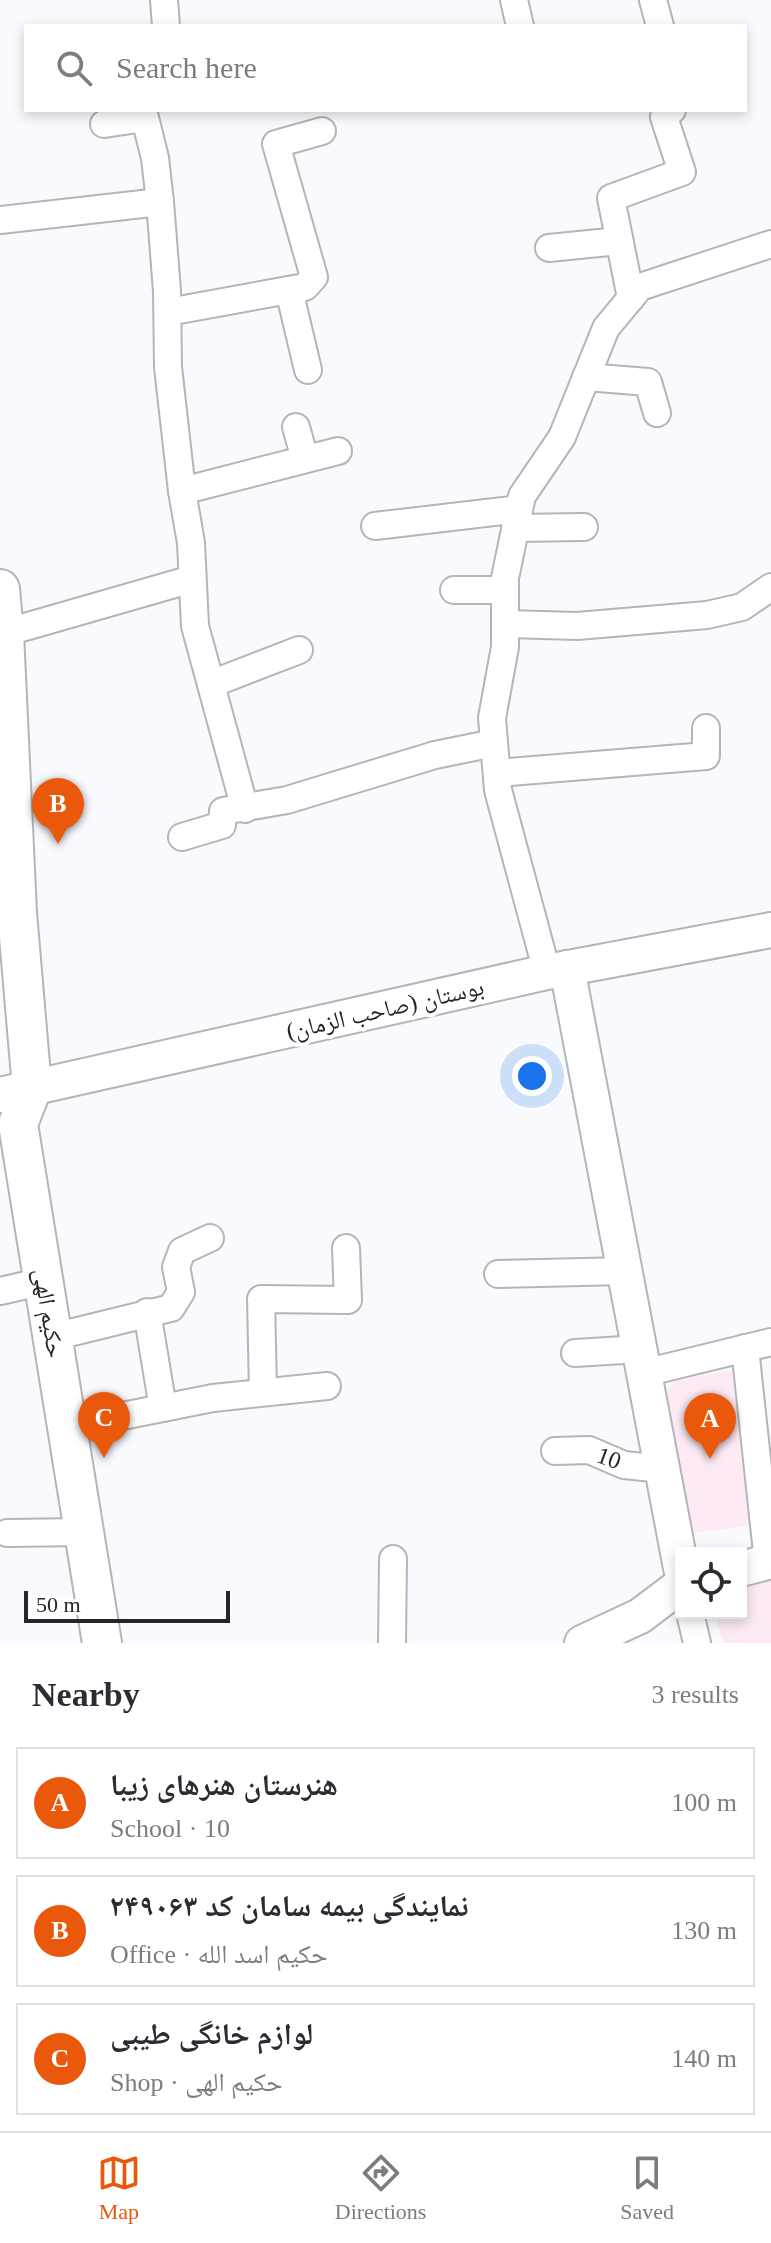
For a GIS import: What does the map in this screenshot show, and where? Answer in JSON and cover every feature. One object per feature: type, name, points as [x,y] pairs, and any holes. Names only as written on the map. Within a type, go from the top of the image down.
[{"type":"main road","name":"حکیم الهی","points":[[0,589],[4,633],[13,1102],[102,1643]]},
{"type":"street","points":[[164,0],[166,24]]},
{"type":"street","points":[[514,0],[520,24]]},
{"type":"street","points":[[653,0],[659,24]]},
{"type":"street","points":[[631,298],[611,198],[682,172],[664,117],[670,112]]},
{"type":"street","points":[[104,124],[150,114],[168,312],[168,367],[191,543],[195,626],[245,809]]},
{"type":"street","points":[[168,312],[305,287],[314,277],[276,144],[322,131]]},
{"type":"street","points":[[0,220],[160,202]]},
{"type":"street","points":[[549,248],[619,241]]},
{"type":"street","points":[[677,1547],[625,1271],[557,970],[498,790],[492,718],[505,647],[505,590],[522,496],[562,437],[606,328],[640,287],[771,244]]},
{"type":"street","points":[[289,290],[308,370]]},
{"type":"street","points":[[586,377],[648,382],[657,413]]},
{"type":"street","points":[[296,427],[305,459]]},
{"type":"street","points":[[182,491],[338,451]]},
{"type":"street","points":[[375,526],[517,519],[584,527]]},
{"type":"street","points":[[4,633],[192,579]]},
{"type":"street","points":[[505,624],[577,626],[707,615],[742,607],[771,587]]},
{"type":"street","points":[[454,590],[505,590]]},
{"type":"street","points":[[211,684],[299,650]]},
{"type":"street","points":[[497,773],[706,756],[706,728]]},
{"type":"street","points":[[182,837],[222,825],[223,811],[287,800],[435,755],[494,743]]},
{"type":"street","name":"بوستان (صاحب الزمان)","points":[[13,1102],[557,970],[771,930]]},
{"type":"street","points":[[53,1337],[171,1308],[181,1292],[176,1267],[182,1251],[210,1238]]},
{"type":"street","points":[[263,1392],[261,1299],[348,1300],[346,1248]]},
{"type":"street","points":[[498,1274],[625,1271]]},
{"type":"street","points":[[0,1291],[44,1281]]},
{"type":"street","points":[[147,1312],[163,1408]]},
{"type":"street","points":[[575,1353],[642,1361],[771,1342]]},
{"type":"street","points":[[745,1348],[760,1564]]},
{"type":"street","points":[[67,1427],[213,1398],[327,1386]]},
{"type":"street","name":"10","points":[[555,1451],[589,1450],[624,1465],[663,1469]]},
{"type":"street","points":[[7,1533],[84,1532]]},
{"type":"street","points":[[392,1643],[393,1559]]},
{"type":"street","points":[[586,1642],[640,1616],[675,1590]]},
{"type":"street","points":[[691,1619],[697,1643]]},
{"type":"shaded area","points":[[732,1370],[749,1526],[693,1533],[665,1392],[678,1380]]},
{"type":"shaded area","points":[[771,1577],[771,1643],[723,1643],[717,1619],[747,1619],[747,1579]]},
{"type":"place","name":"نمایندگی بیمه سامان کد ۲۴۹۰۶۳","points":[[58,844]]},
{"type":"place","name":"لوازم خانگی طیبی","points":[[104,1458]]},
{"type":"place","name":"هنرستان هنرهای زیبا","points":[[710,1459]]}]
